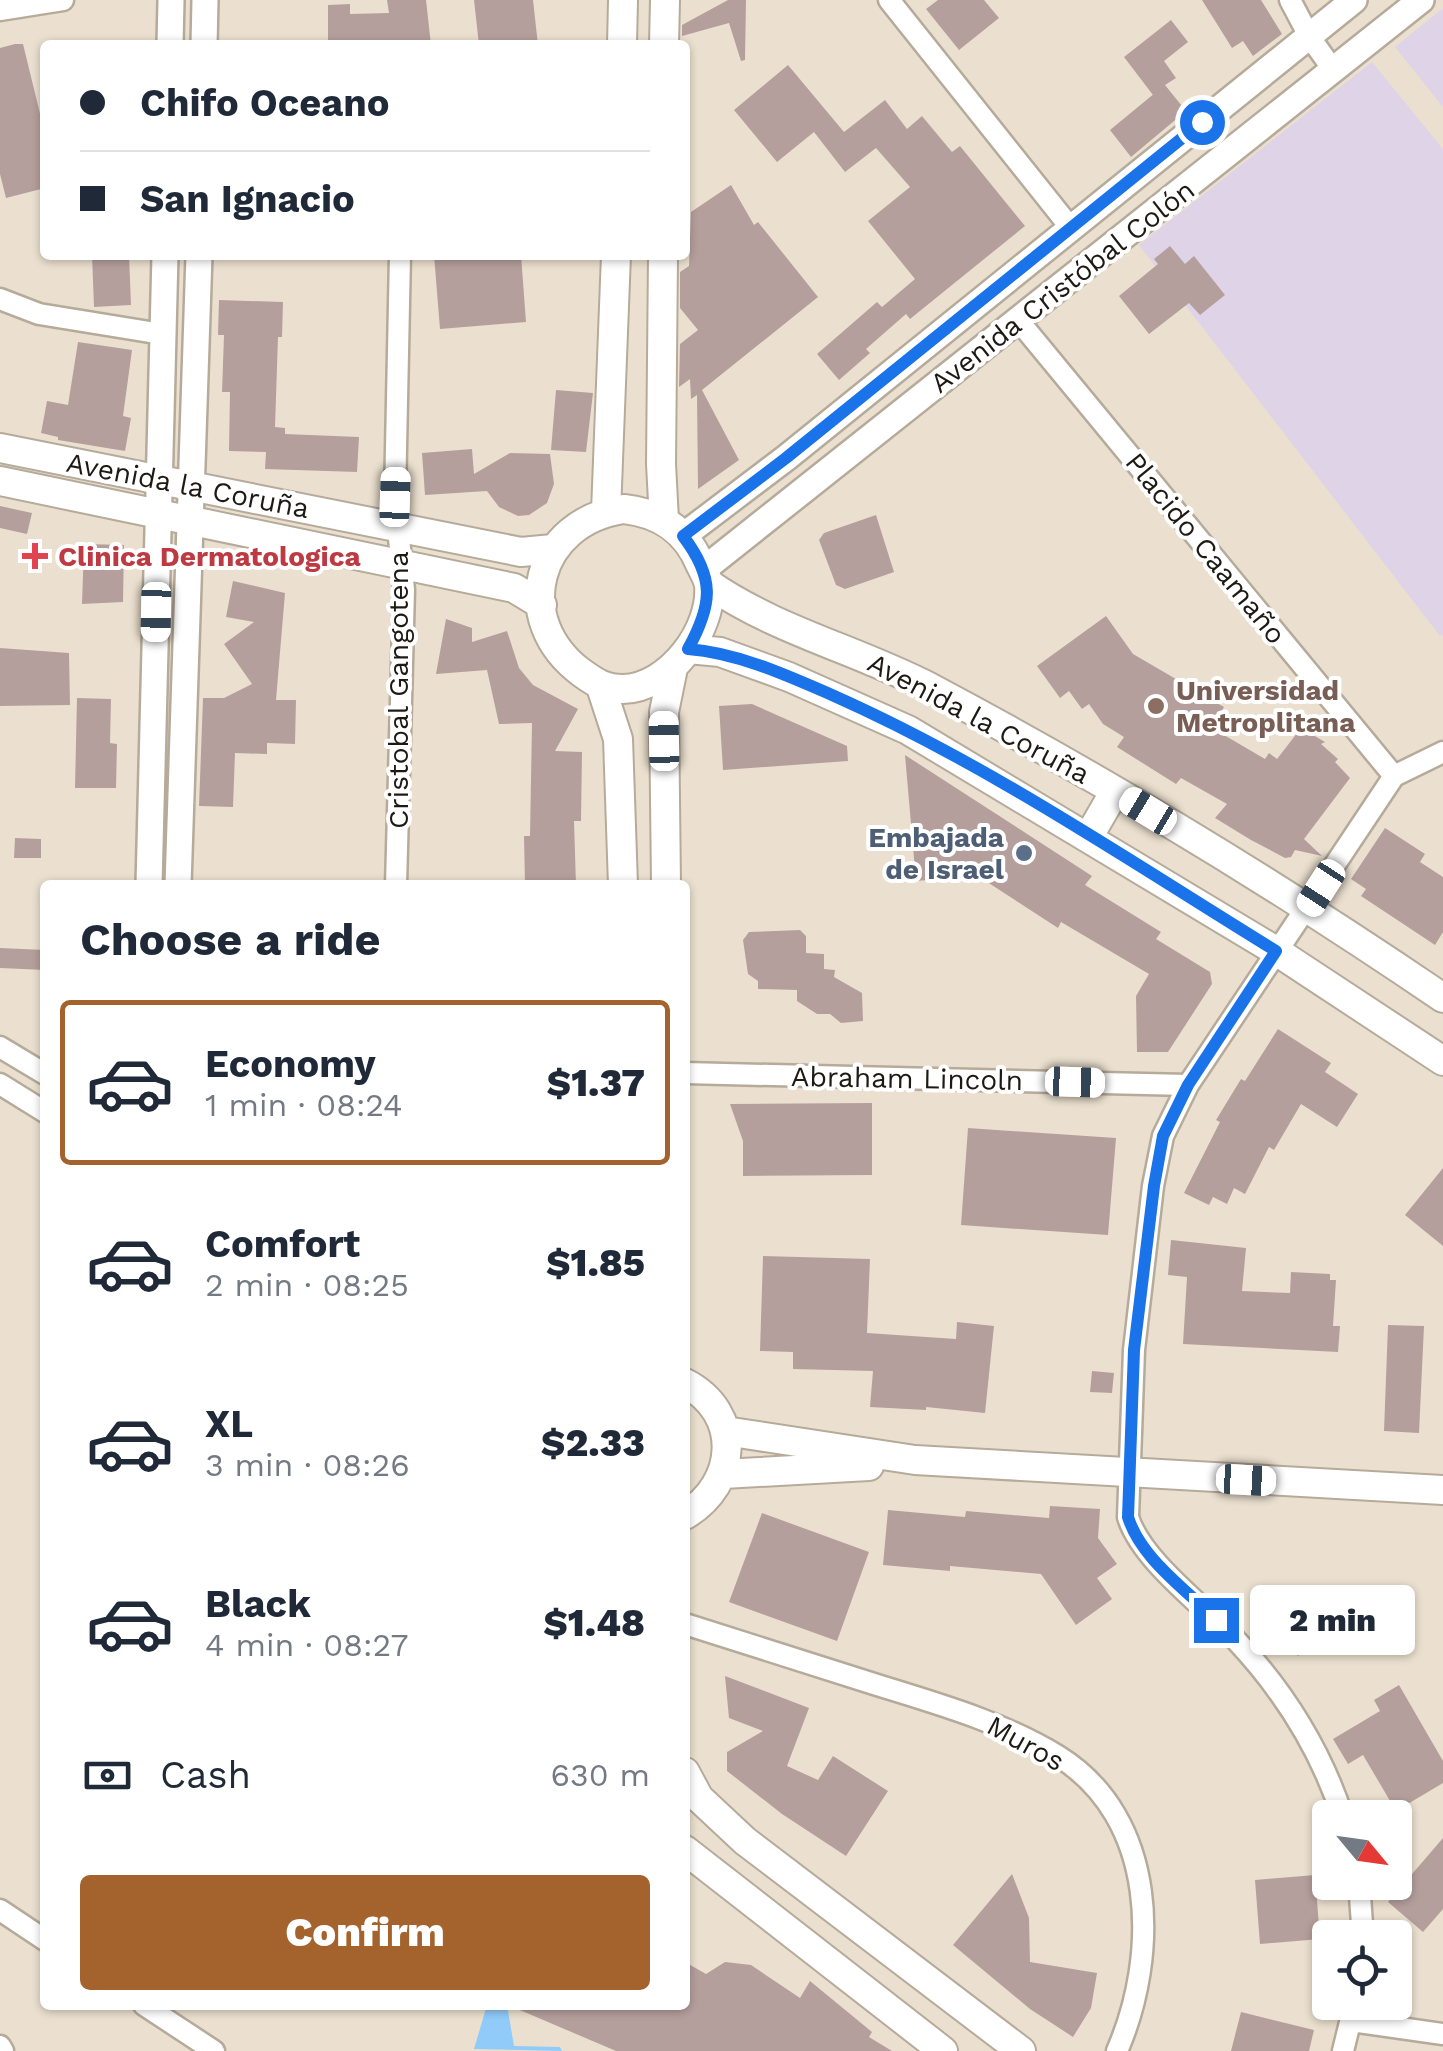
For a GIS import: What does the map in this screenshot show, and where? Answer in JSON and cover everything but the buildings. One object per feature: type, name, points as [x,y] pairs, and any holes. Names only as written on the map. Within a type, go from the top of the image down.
[{"type":"main road","points":[[622,0],[622,40]]},
{"type":"main road","points":[[664,40],[665,0]]},
{"type":"main road","points":[[606,512],[616,260]]},
{"type":"main road","points":[[663,260],[662,464],[674,528],[706,578],[699,628],[680,658],[664,712],[666,880]]},
{"type":"main road","name":"Avenida la Coruña","points":[[0,448],[521,552],[553,550]]},
{"type":"main road","name":"Avenida la Coruña","points":[[0,481],[514,588],[542,605]]},
{"type":"main road","points":[[674,528],[643,511],[606,512],[571,529],[545,565],[542,605],[546,628],[556,646],[572,666],[601,687],[626,689],[644,685],[680,658]]},
{"type":"main road","name":"Avenida la Coruña","points":[[706,578],[738,604],[924,685],[1114,792],[1308,906],[1443,998]]},
{"type":"main road","name":"Avenida la Coruña","points":[[680,658],[720,652],[789,676],[954,755],[1276,951],[1443,1062]]},
{"type":"main road","points":[[601,687],[618,740],[622,880]]},
{"type":"main road","points":[[1089,836],[1114,792]]},
{"type":"main road","points":[[690,1381],[712,1404],[725,1431],[726,1460],[723,1474],[690,1518]]},
{"type":"main road","points":[[725,1431],[916,1460],[1442,1491]]},
{"type":"main road","points":[[723,1474],[878,1466],[916,1460]]},
{"type":"main road","points":[[690,1785],[735,1832],[802,1886],[1021,2051]]},
{"type":"main road","points":[[690,1854],[943,2051]]},
{"type":"street","points":[[0,10],[60,0]]},
{"type":"street","points":[[170,40],[171,0]]},
{"type":"street","points":[[204,40],[205,0]]},
{"type":"street","points":[[890,0],[1070,227]]},
{"type":"street","points":[[1290,0],[1334,71]]},
{"type":"street","name":"Avenida Cristóbal Colón","points":[[674,528],[786,458],[1354,0]]},
{"type":"street","name":"Avenida Cristóbal Colón","points":[[706,578],[1018,320],[1421,0]]},
{"type":"street","points":[[149,880],[164,260]]},
{"type":"street","points":[[178,880],[199,260]]},
{"type":"street","name":"Cristobal Gangotena","points":[[396,880],[404,565],[395,497],[400,260]]},
{"type":"street","points":[[0,300],[39,314],[162,334]]},
{"type":"street","name":"Placido Caamaño","points":[[1018,320],[1394,776]]},
{"type":"street","points":[[1335,1800],[1314,1749],[1284,1698],[1238,1643],[1154,1560],[1128,1517],[1134,1350],[1163,1136],[1188,1085],[1394,776],[1443,752]]},
{"type":"street","points":[[0,1047],[40,1071]]},
{"type":"street","name":"Abraham Lincoln","points":[[690,1073],[1188,1085]]},
{"type":"street","points":[[0,1084],[40,1109]]},
{"type":"street","name":"Muros","points":[[690,1626],[988,1720],[1060,1758],[1091,1784],[1121,1827],[1137,1867],[1143,1901],[1145,1936],[1137,1995],[1117,2051]]},
{"type":"street","points":[[0,1910],[40,1937]]},
{"type":"street","points":[[152,2010],[214,2051]]},
{"type":"street","points":[[1343,2051],[1351,2020]]},
{"type":"street","points":[[1386,2020],[1443,2034]]},
{"type":"shaded area","points":[[1443,8],[1443,107],[1395,47]]},
{"type":"shaded area","points":[[1372,62],[1443,149],[1440,636],[1139,245]]},
{"type":"water","points":[[486,2010],[508,2010],[514,2046],[560,2047],[562,2051],[474,2049]]},
{"type":"place","name":"Clinica Dermatologica","points":[[35,556]]},
{"type":"place","name":"Universidad Metroplitana","points":[[1156,706]]},
{"type":"place","name":"Embajada de Israel","points":[[1024,853]]},
{"type":"route","points":[[1202,122],[786,458],[683,536],[709,584],[706,607],[688,649],[720,652],[789,676],[908,730],[1276,951],[1188,1085],[1163,1136],[1134,1350],[1128,1517],[1131,1527],[1154,1560],[1216,1620]]}]
